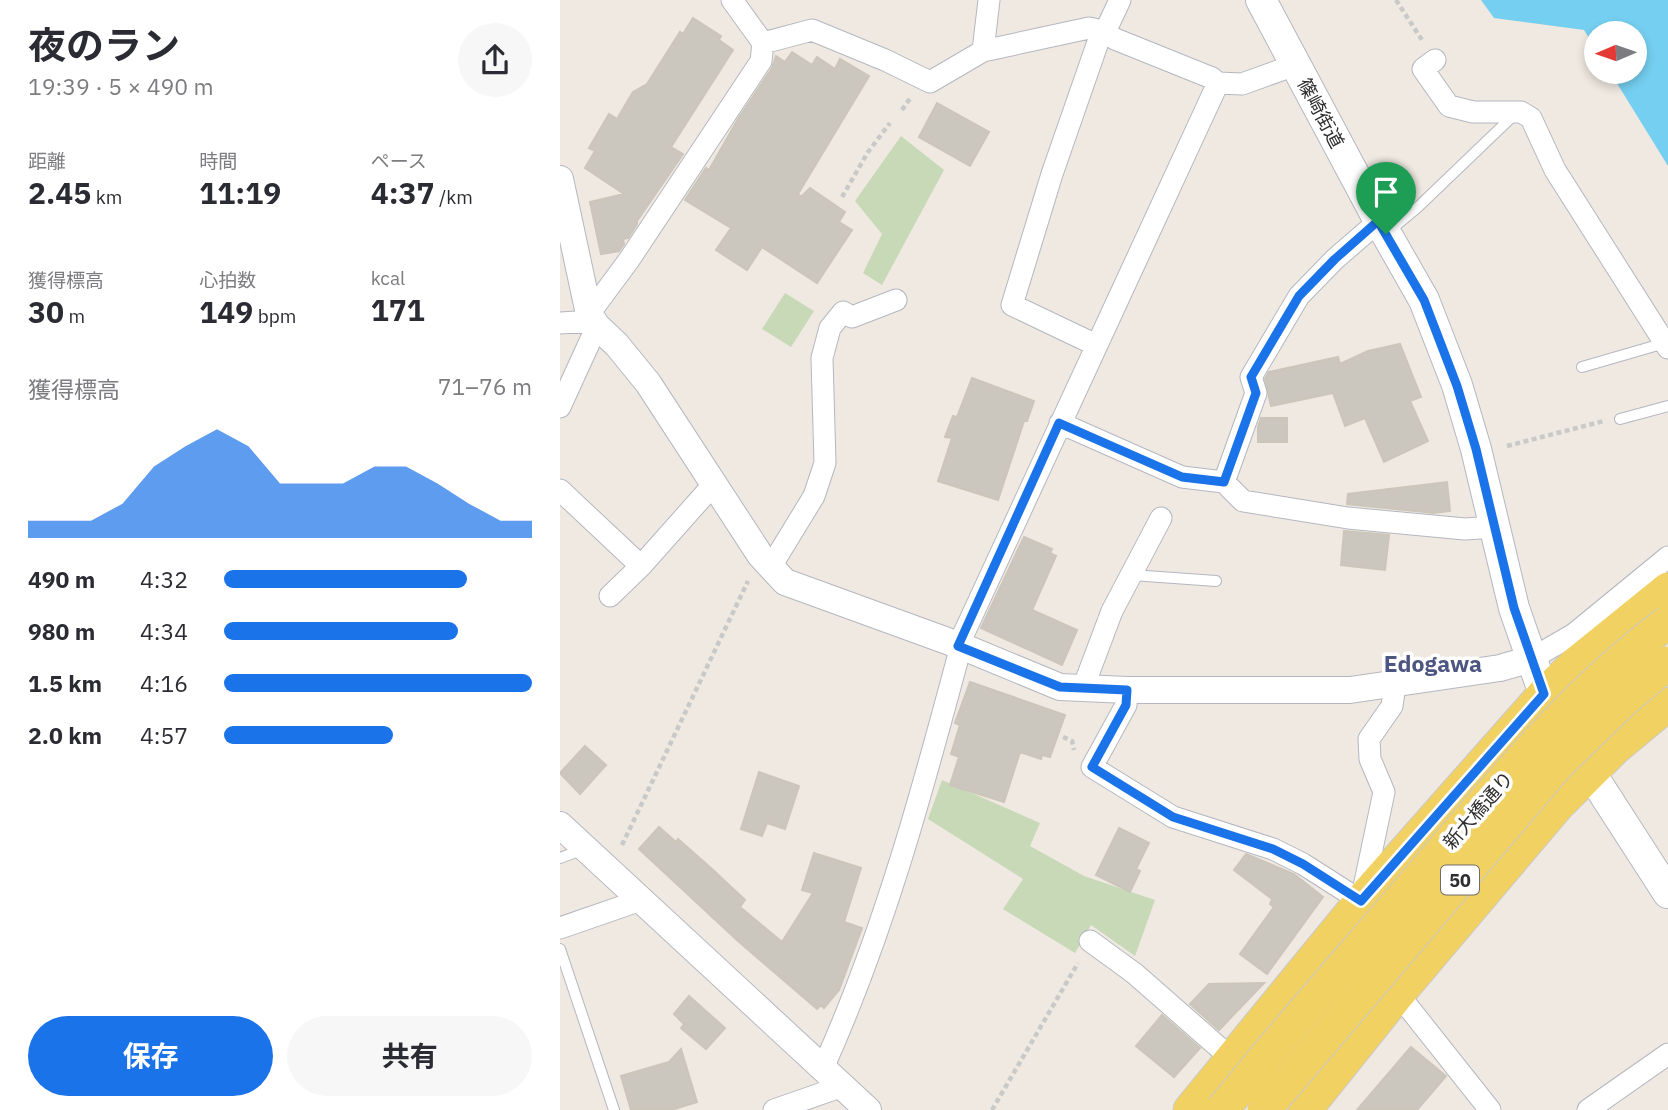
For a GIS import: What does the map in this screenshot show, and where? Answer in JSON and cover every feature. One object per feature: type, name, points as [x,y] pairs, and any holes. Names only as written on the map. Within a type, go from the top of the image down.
[{"type":"main road","name":"篠崎街道","points":[[1261,0],[1424,300],[1457,386],[1476,449],[1514,608],[1544,694],[1589,772],[1668,893]]},
{"type":"main road","points":[[1190,1110],[1361,901],[1544,694],[1668,589]]},
{"type":"main road","name":"新大橋通り","points":[[1222,1110],[1479,807],[1557,720],[1619,662],[1668,622]]},
{"type":"main road","name":"新大橋通り","points":[[1264,1110],[1559,764],[1625,699],[1668,663]]},
{"type":"main road","name":"50","points":[[1305,1110],[1398,994],[1557,806],[1589,772],[1666,705]]},
{"type":"street","points":[[560,407],[593,320],[629,260],[761,61],[763,43],[732,0]]},
{"type":"street","points":[[983,51],[989,0]]},
{"type":"street","points":[[1096,345],[1012,305],[1052,174],[1098,39],[1105,32],[1120,0]]},
{"type":"street","points":[[763,43],[812,30],[886,60],[930,82],[983,51],[1089,28],[1105,32],[1115,39],[1212,78],[1218,83],[1242,84],[1294,65]]},
{"type":"street","points":[[1435,60],[1423,69],[1449,106],[1473,112],[1517,112],[1531,118],[1555,170],[1667,346]]},
{"type":"street","points":[[823,1068],[838,1036],[898,868],[930,763],[960,646],[1059,423],[1218,83]]},
{"type":"street","points":[[560,179],[593,320],[648,383],[765,562],[785,582],[960,646],[1060,687],[1127,690],[1350,690],[1500,668],[1531,659],[1574,634],[1668,557]]},
{"type":"street","points":[[1224,482],[1256,393],[1251,377],[1299,296],[1335,259],[1382,227]]},
{"type":"street","points":[[765,562],[814,496],[825,463],[821,381],[822,358],[830,328],[843,312],[852,317],[896,300]]},
{"type":"street","points":[[560,323],[593,320]]},
{"type":"street","points":[[1059,423],[1182,477],[1224,482],[1243,501],[1348,518],[1465,529],[1494,527]]},
{"type":"street","points":[[610,596],[641,566],[713,485]]},
{"type":"street","points":[[560,490],[641,566]]},
{"type":"street","points":[[1083,688],[1112,611],[1161,518]]},
{"type":"street","points":[[1127,690],[1126,705],[1092,767],[1173,817],[1273,849],[1303,864],[1361,901],[1384,792],[1370,759],[1369,739],[1392,706],[1395,685]]},
{"type":"street","points":[[560,825],[869,1110]]},
{"type":"street","points":[[560,928],[641,900]]},
{"type":"street","points":[[1090,941],[1134,973],[1231,1058]]},
{"type":"street","points":[[1398,994],[1490,1110]]},
{"type":"street","points":[[1588,1110],[1668,1054]]},
{"type":"street","points":[[774,1110],[843,1086]]},
{"type":"lane","points":[[1382,227],[1418,207],[1517,112]]},
{"type":"lane","points":[[1582,367],[1667,346]]},
{"type":"lane","points":[[1620,419],[1668,405]]},
{"type":"lane","points":[[1132,575],[1216,581]]},
{"type":"lane","points":[[560,858],[586,849]]},
{"type":"lane","points":[[560,949],[614,1110]]},
{"type":"path","points":[[1396,0],[1435,60]]},
{"type":"path","points":[[842,197],[868,152],[890,123]]},
{"type":"path","points":[[1507,446],[1620,419]]},
{"type":"path","points":[[610,871],[765,562]]},
{"type":"path","points":[[992,1110],[1066,987],[1090,941]]},
{"type":"green space","points":[[901,136],[944,170],[882,285],[863,273],[882,234],[855,201]]},
{"type":"green space","points":[[785,293],[814,311],[791,347],[762,329]]},
{"type":"green space","points":[[942,780],[1040,823],[1030,846],[1084,876],[1155,900],[1135,956],[1091,925],[1075,953],[1003,909],[1023,879],[928,819]]},
{"type":"water","points":[[1481,0],[1668,0],[1668,166],[1617,84],[1647,84],[1647,21],[1584,21],[1584,30],[1494,18]]},
{"type":"building","points":[[693,18],[721,36],[719,40],[733,50],[671,147],[683,154],[628,238],[623,239],[624,244],[619,251],[601,254],[590,202],[624,194],[585,168],[595,151],[589,148],[609,114],[617,119],[633,92],[647,84],[680,32],[683,34]]},
{"type":"building","points":[[792,52],[812,65],[817,57],[835,69],[840,59],[869,76],[798,194],[801,197],[810,188],[845,212],[839,222],[852,230],[817,283],[762,247],[747,270],[716,250],[731,228],[685,200],[706,168],[709,170],[738,119],[772,68],[776,56],[785,62]]},
{"type":"building","points":[[937,103],[989,132],[970,166],[919,137]]},
{"type":"building","points":[[1400,344],[1421,397],[1410,401],[1428,441],[1384,462],[1365,418],[1345,426],[1333,393],[1271,406],[1265,379],[1269,372],[1338,357],[1340,364],[1368,351]]},
{"type":"building","points":[[972,378],[1034,401],[1027,421],[1024,421],[998,500],[938,481],[952,438],[945,437],[953,416],[957,417]]},
{"type":"building","points":[[1261,418],[1287,418],[1287,442],[1258,442]]},
{"type":"building","points":[[1447,482],[1450,511],[1434,513],[1347,504],[1348,494]]},
{"type":"building","points":[[1344,531],[1389,535],[1385,570],[1341,565]]},
{"type":"building","points":[[1024,537],[1052,549],[1050,553],[1056,556],[1032,610],[1077,630],[1062,665],[981,628]]},
{"type":"building","points":[[970,682],[1065,715],[1050,757],[1042,755],[1041,759],[1020,752],[1004,802],[950,785],[959,757],[951,754],[960,725],[955,723]]},
{"type":"building","points":[[585,746],[606,765],[580,794],[560,773]]},
{"type":"building","points":[[759,772],[799,786],[785,829],[767,823],[762,836],[741,829]]},
{"type":"building","points":[[659,827],[676,842],[678,839],[712,869],[745,900],[740,907],[782,942],[813,893],[802,890],[814,853],[861,868],[844,922],[862,928],[839,990],[824,1008],[821,1005],[817,1009],[738,941],[639,849]]},
{"type":"building","points":[[1119,828],[1149,843],[1136,869],[1140,871],[1130,892],[1096,875]]},
{"type":"building","points":[[1246,854],[1294,874],[1323,897],[1267,974],[1240,954],[1274,907],[1270,904],[1272,899],[1234,870]]},
{"type":"building","points":[[1264,983],[1219,1030],[1190,1004],[1209,984]]},
{"type":"building","points":[[689,996],[725,1028],[706,1049],[681,1028],[684,1024],[674,1014]]},
{"type":"building","points":[[1162,1015],[1200,1048],[1174,1077],[1136,1046]]},
{"type":"building","points":[[1411,1047],[1446,1076],[1417,1110],[1357,1110]]},
{"type":"building","points":[[681,1049],[697,1102],[671,1110],[631,1110],[621,1076],[669,1062]]},
{"type":"district","name":"Edogawa","points":[[1433,663]]},
{"type":"route","points":[[1378,221],[1386,234],[1424,300],[1457,386],[1476,449],[1514,608],[1544,694],[1361,901],[1303,864],[1273,849],[1173,817],[1092,767],[1126,705],[1127,690],[1060,687],[958,646],[1059,423],[1182,477],[1224,482],[1256,393],[1251,377],[1299,296],[1378,221]]}]
